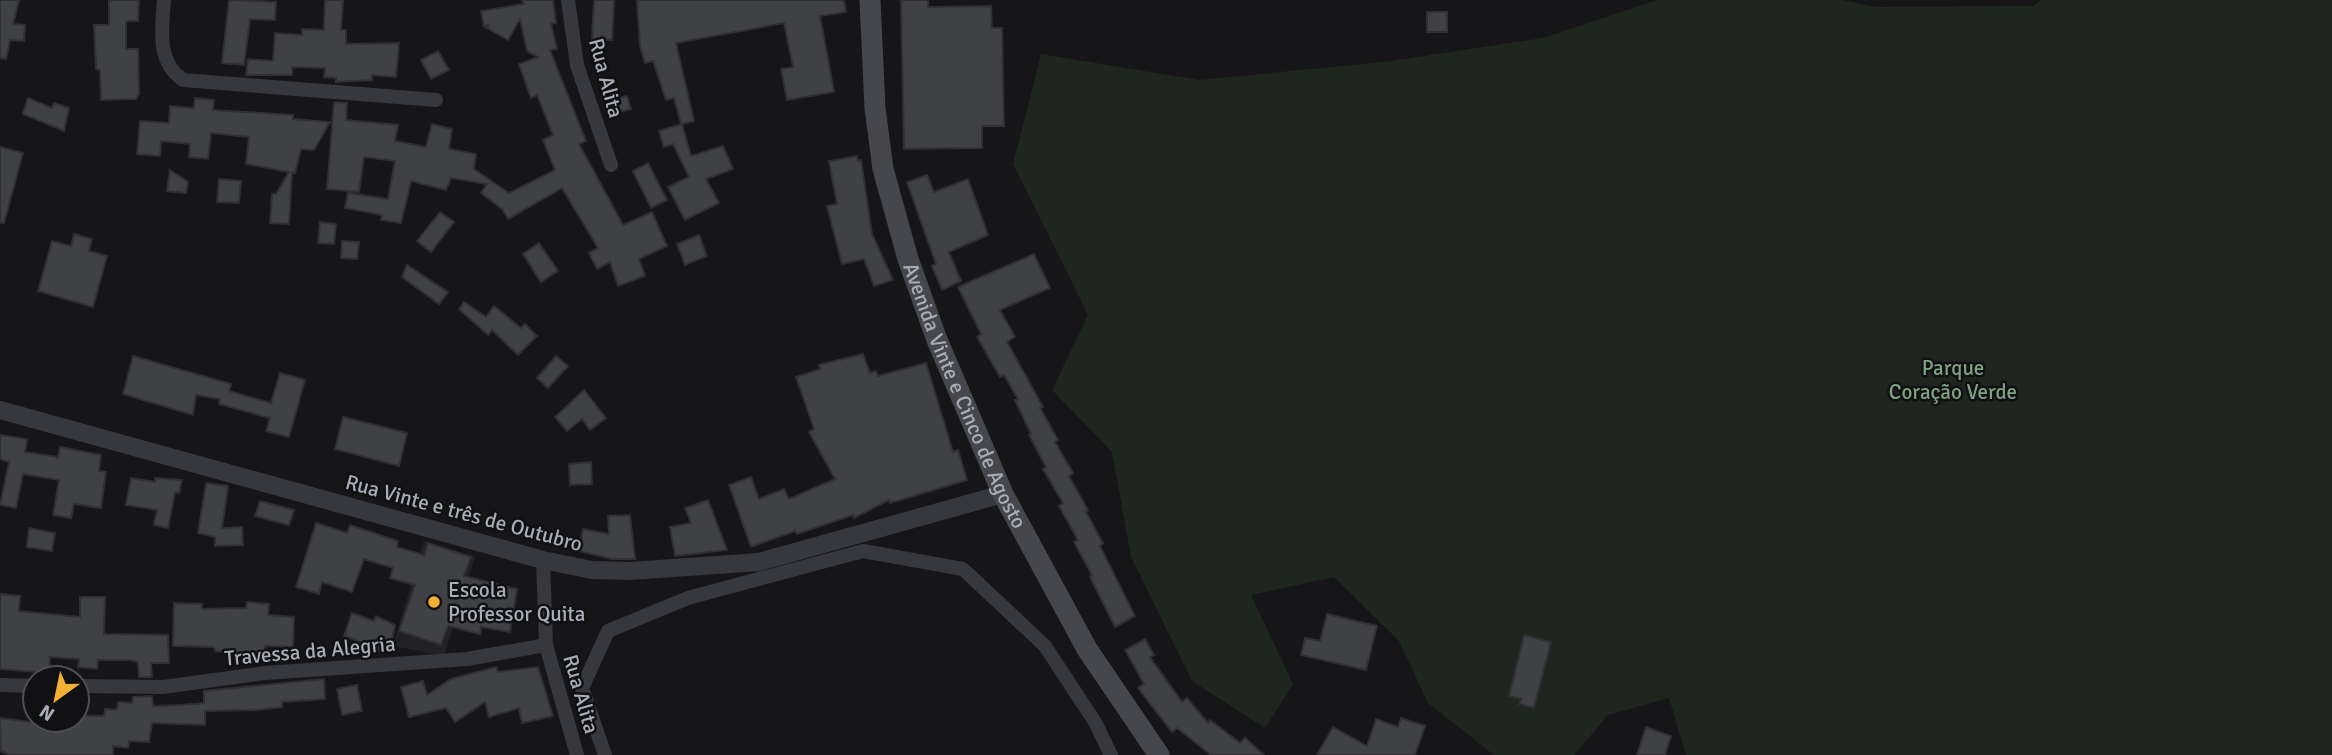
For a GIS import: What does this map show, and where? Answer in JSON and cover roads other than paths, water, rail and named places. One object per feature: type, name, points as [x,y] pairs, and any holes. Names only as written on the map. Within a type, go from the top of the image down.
[{"type":"main road","name":"Avenida Vinte e Cinco de Agosto","points":[[870,0],[875,108],[890,195],[908,259],[937,340],[1003,494],[1087,649],[1159,755]]},
{"type":"street","points":[[164,0],[163,55],[171,72],[183,80],[230,86],[436,100]]},
{"type":"street","name":"Rua Alita","points":[[568,0],[577,65],[611,164]]},
{"type":"street","name":"Rua Vinte e três de Outubro","points":[[0,410],[543,560],[592,570],[759,562],[1003,494]]},
{"type":"street","points":[[605,755],[582,688],[608,631],[688,598],[863,551],[963,569],[1045,646],[1095,722],[1111,755]]},
{"type":"street","name":"Rua Alita","points":[[543,560],[545,645],[577,755]]},
{"type":"street","name":"Travessa da Alegria","points":[[91,686],[163,687],[265,673],[467,659],[545,645]]},
{"type":"street","points":[[0,685],[21,685]]},
{"type":"place","name":"Escola Professor Quita","points":[[434,602]]},
{"type":"park label","name":"Parque Coração Verde","points":[[1953,380]]}]
